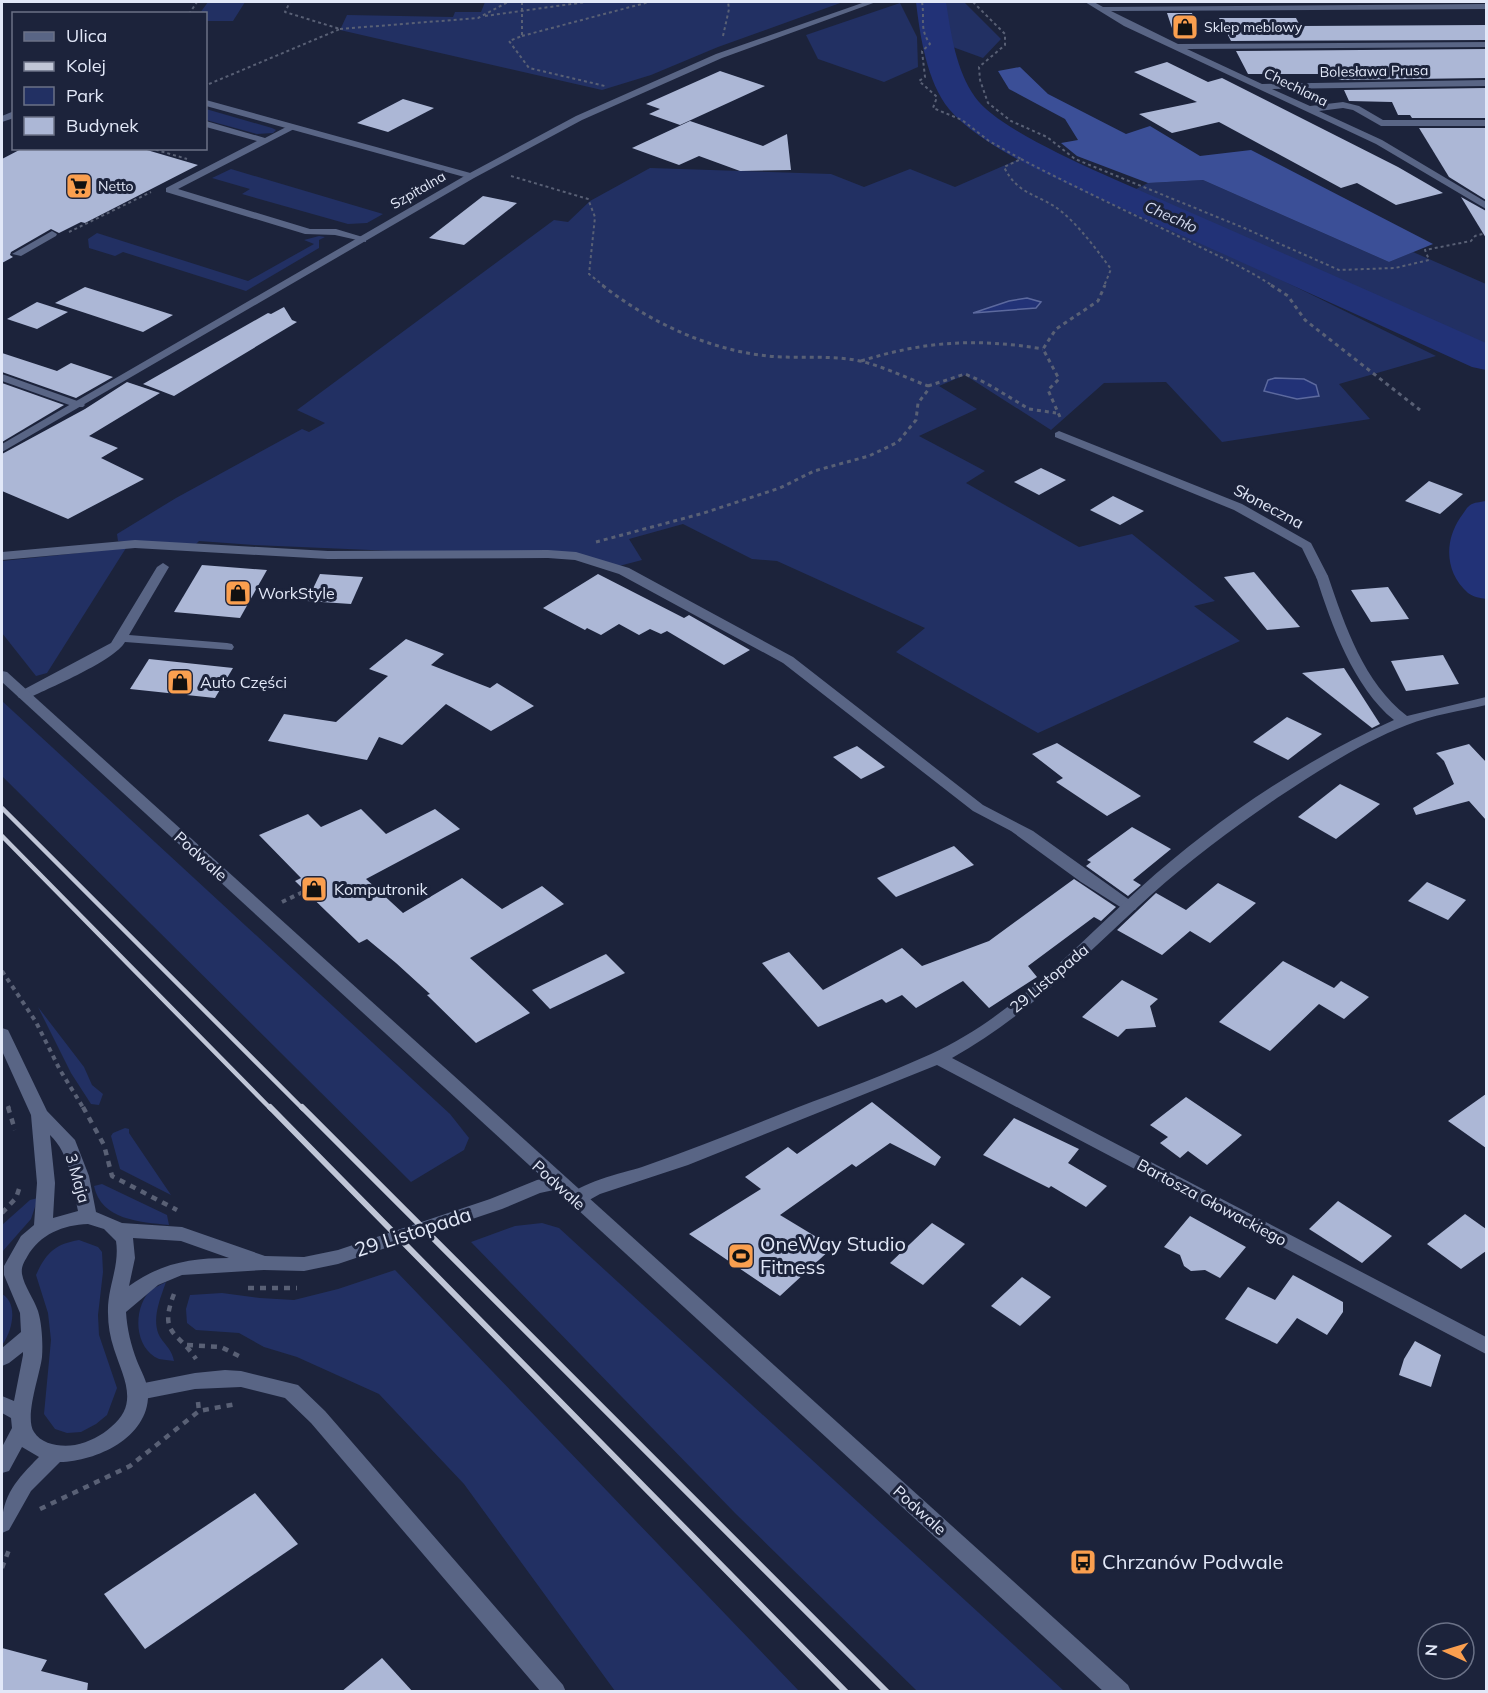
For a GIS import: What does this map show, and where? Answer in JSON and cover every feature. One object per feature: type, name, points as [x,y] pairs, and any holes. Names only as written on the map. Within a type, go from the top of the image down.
[{"type":"street","name":"Szpitalna","points":[[2,449],[471,176],[579,118],[719,56],[872,2]]},
{"type":"street","name":"Chechlana","points":[[1089,2],[1127,24],[1379,142],[1486,207]]},
{"type":"street","points":[[1098,8],[1194,9],[1486,4]]},
{"type":"street","points":[[1177,46],[1486,44]]},
{"type":"street","name":"Bolesława Prusa","points":[[1262,86],[1486,83]]},
{"type":"street","points":[[207,103],[471,176]]},
{"type":"street","points":[[1309,109],[1343,105],[1356,108],[1381,123],[1486,123]]},
{"type":"street","points":[[207,124],[266,141]]},
{"type":"street","points":[[291,128],[169,190],[309,232],[336,232],[362,240]]},
{"type":"street","points":[[17,254],[52,234]]},
{"type":"street","points":[[2,377],[79,405]]},
{"type":"street","name":"Słoneczna","points":[[1059,435],[1238,507],[1307,546],[1322,576],[1336,618],[1351,652],[1385,706],[1404,721]]},
{"type":"street","points":[[2,556],[135,544],[328,555],[548,554],[576,556],[624,571],[788,660],[978,808],[1004,818],[1022,829],[1042,842],[1073,869],[1131,906]]},
{"type":"street","points":[[24,695],[116,646],[163,567]]},
{"type":"street","points":[[122,638],[227,647]]},
{"type":"street","name":"Podwale","points":[[2,675],[557,1183],[1120,1692]]},
{"type":"street","name":"29 Listopada","points":[[576,1199],[605,1185],[682,1160],[938,1058],[977,1037],[1052,979],[1216,832],[1308,771],[1364,739],[1404,721],[1486,701]]},
{"type":"street","name":"3 Maja","points":[[2,1034],[40,1115],[46,1183],[43,1228]]},
{"type":"street","name":"Bartosza Głowackiego","points":[[938,1058],[1486,1346]]},
{"type":"street","name":"3 Maja","points":[[40,1115],[66,1140],[80,1176],[88,1217]]},
{"type":"street","name":"29 Listopada","points":[[117,1308],[144,1283],[162,1272],[199,1264],[228,1266],[321,1262],[496,1204],[537,1187],[557,1183]]},
{"type":"street","points":[[2,1404],[21,1421],[31,1443],[55,1454],[87,1451],[112,1438],[131,1418],[139,1392],[124,1354],[117,1308],[126,1243],[118,1230],[109,1223],[88,1217],[72,1218],[43,1228],[27,1241],[7,1275],[29,1312],[33,1355],[21,1421],[2,1465]]},
{"type":"street","name":"29 Listopada","points":[[118,1230],[182,1234],[265,1263]]},
{"type":"street","points":[[2,1358],[31,1335]]},
{"type":"street","points":[[139,1392],[225,1378],[267,1384],[291,1391],[318,1417],[555,1692]]},
{"type":"street","points":[[8,1531],[24,1485],[55,1454]]},
{"type":"path","points":[[290,2],[285,12],[340,29]]},
{"type":"path","points":[[478,18],[508,2]]},
{"type":"path","points":[[522,2],[522,36]]},
{"type":"path","points":[[207,86],[340,29],[478,18],[586,2]]},
{"type":"path","points":[[609,88],[529,68],[509,41],[649,2]]},
{"type":"path","points":[[723,39],[729,9],[728,2]]},
{"type":"path","points":[[922,2],[924,13],[922,32],[930,44],[922,51],[925,77],[919,81],[937,97],[933,108],[962,120],[989,141],[1021,159],[1258,276],[1288,296],[1305,320],[1420,410]]},
{"type":"path","points":[[973,2],[1005,34],[1005,45],[980,67],[980,80],[988,103],[1011,121],[1047,137],[1074,159],[1339,270],[1395,268],[1429,260],[1425,250],[1471,241],[1475,236],[1486,233]]},
{"type":"path","points":[[157,150],[194,161]]},
{"type":"path","points":[[1021,159],[1004,167],[1009,179],[1019,190],[1060,210],[1111,269],[1098,301],[1056,329],[1043,349]]},
{"type":"path","points":[[504,176],[588,198],[595,217],[589,274],[611,292],[670,328],[714,344],[763,356],[860,361],[883,367],[928,386],[965,374],[986,383],[1029,410],[1056,413],[1048,390],[1059,379],[1043,349]]},
{"type":"path","points":[[67,233],[159,188]]},
{"type":"path","points":[[860,361],[887,352],[923,345],[976,339],[1043,349]]},
{"type":"path","points":[[588,543],[704,513],[780,488],[814,471],[869,456],[898,442],[916,420],[918,403],[928,390],[928,386]]},
{"type":"path","points":[[282,902],[304,891]]},
{"type":"path","points":[[2,971],[36,1022],[60,1070],[94,1125],[104,1145],[112,1176],[185,1214]]},
{"type":"path","points":[[5,1099],[17,1141]]},
{"type":"path","points":[[2,1213],[18,1193],[19,1179]]},
{"type":"path","points":[[176,1291],[168,1311],[168,1323],[178,1341],[186,1345],[216,1345],[231,1349]]},
{"type":"path","points":[[186,1345],[196,1359]]},
{"type":"path","points":[[198,1403],[199,1411]]},
{"type":"path","points":[[32,1513],[130,1466],[199,1411],[233,1406]]},
{"type":"path","points":[[2,1568],[8,1531]]},
{"type":"green space","points":[[208,2],[245,2],[233,21],[207,21],[207,12],[201,12]]},
{"type":"green space","points":[[485,2],[843,2],[718,47],[651,75],[602,90],[340,30],[347,15],[453,17],[455,12],[481,12]]},
{"type":"green space","points":[[940,2],[964,2],[1001,39],[983,58],[950,46]]},
{"type":"green space","points":[[900,3],[917,37],[918,67],[884,82],[818,59],[806,35]]},
{"type":"green space","points":[[207,109],[276,130],[273,133],[257,134],[207,120]]},
{"type":"green space","points":[[1028,155],[1436,356],[1339,384],[1370,419],[1222,442],[1166,382],[1104,383],[1051,430],[965,375],[939,386],[977,409],[919,436],[985,471],[966,483],[1079,547],[1132,534],[1215,601],[1194,606],[1240,641],[1038,733],[896,652],[925,628],[777,561],[752,559],[683,524],[629,539],[642,560],[619,566],[600,560],[199,541],[196,544],[118,541],[117,534],[176,498],[302,429],[309,432],[325,423],[297,410],[554,220],[568,222],[590,201],[650,168],[831,174],[864,187],[910,169],[955,187]]},
{"type":"green space","points":[[231,169],[383,214],[367,223],[348,224],[242,194],[250,189],[212,178]]},
{"type":"green space","points":[[1203,180],[1389,262],[1413,252],[1486,284],[1486,350],[1130,192],[1148,183]]},
{"type":"green space","points":[[97,233],[248,281],[314,244],[304,240],[319,236],[325,237],[319,240],[319,248],[246,291],[123,252],[115,256],[89,248],[88,239]]},
{"type":"green space","points":[[126,548],[47,673],[36,676],[2,633],[2,561]]},
{"type":"green space","points":[[2,701],[450,1114],[469,1138],[464,1150],[411,1182],[2,776]]},
{"type":"green space","points":[[38,1007],[84,1067],[92,1085],[103,1094],[99,1105],[91,1104],[71,1073]]},
{"type":"green space","points":[[125,1128],[129,1129],[129,1133],[171,1195],[120,1169],[111,1136]]},
{"type":"green space","points":[[102,1184],[167,1215],[169,1225],[134,1220],[113,1212],[98,1197],[94,1186]]},
{"type":"green space","points":[[38,1198],[31,1219],[2,1252],[2,1225],[30,1200]]},
{"type":"green space","points":[[542,1223],[559,1228],[1064,1691],[917,1691],[735,1513],[471,1242],[515,1226]]},
{"type":"green space","points":[[79,1240],[98,1247],[102,1252],[99,1335],[117,1388],[107,1415],[81,1432],[67,1433],[55,1429],[44,1414],[51,1340],[48,1313],[36,1275],[52,1251],[64,1244]]},
{"type":"green space","points":[[395,1270],[799,1691],[615,1691],[464,1484],[379,1394],[297,1357],[264,1347],[239,1333],[196,1330],[187,1323],[186,1309],[190,1295],[222,1293],[294,1300],[338,1289]]},
{"type":"green space","points":[[166,1282],[157,1309],[156,1324],[160,1337],[174,1361],[159,1359],[151,1354],[141,1338],[139,1328],[140,1309],[144,1300],[151,1291]]},
{"type":"green space","points":[[2,1294],[11,1304],[12,1318],[9,1333],[2,1345]]},
{"type":"shaded area","points":[[1020,67],[1048,94],[1126,134],[1150,126],[1200,156],[1251,150],[1433,244],[1389,262],[1203,180],[1148,183],[1077,156],[1061,143],[1078,140],[1065,119],[1009,89],[998,71]]},
{"type":"shaded area","points":[[1027,298],[1041,302],[1036,308],[973,313],[1009,301]]},
{"type":"shaded area","points":[[1275,378],[1304,379],[1316,385],[1319,396],[1297,399],[1264,391],[1268,380]]},
{"type":"building","points":[[1167,13],[1192,13],[1198,31],[1173,31]]},
{"type":"building","points":[[1219,18],[1296,18],[1300,26],[1486,25],[1486,40],[1231,41]]},
{"type":"building","points":[[1486,49],[1486,78],[1339,80],[1336,74],[1248,74],[1236,51]]},
{"type":"building","points":[[1167,62],[1208,82],[1222,78],[1398,167],[1443,193],[1396,205],[1357,183],[1341,188],[1219,122],[1172,133],[1139,114],[1197,102],[1134,72]]},
{"type":"building","points":[[720,71],[765,86],[680,125],[649,114],[660,109],[646,104]]},
{"type":"building","points":[[1486,88],[1486,118],[1412,118],[1410,115],[1398,115],[1392,102],[1349,101],[1344,90]]},
{"type":"building","points":[[403,99],[434,108],[388,132],[357,123]]},
{"type":"building","points":[[690,121],[763,146],[787,134],[791,170],[740,171],[699,156],[679,165],[632,148]]},
{"type":"building","points":[[1419,128],[1486,128],[1486,200],[1449,177]]},
{"type":"building","name":"Netto","points":[[19,150],[147,150],[198,165],[85,223],[81,222],[59,233],[51,229],[11,252],[10,255],[13,257],[2,263],[2,159]]},
{"type":"building","points":[[483,196],[517,203],[464,245],[429,238]]},
{"type":"building","points":[[1461,197],[1486,211],[1486,238]]},
{"type":"building","points":[[85,287],[173,315],[143,332],[55,303]]},
{"type":"building","points":[[37,302],[68,312],[37,329],[7,319]]},
{"type":"building","points":[[284,307],[292,320],[297,322],[174,396],[143,384],[268,313],[271,314]]},
{"type":"building","points":[[2,353],[57,371],[71,363],[113,377],[76,398],[2,372]]},
{"type":"building","points":[[127,382],[160,393],[89,436],[118,448],[101,458],[144,479],[68,519],[2,491],[2,454],[85,409]]},
{"type":"building","points":[[2,383],[64,405],[2,442]]},
{"type":"building","points":[[1041,468],[1066,480],[1039,495],[1014,482]]},
{"type":"building","points":[[1429,481],[1463,494],[1440,514],[1405,501]]},
{"type":"building","points":[[1113,496],[1144,511],[1120,525],[1090,510]]},
{"type":"building","points":[[202,565],[267,570],[240,618],[174,612]]},
{"type":"building","points":[[1254,572],[1300,627],[1267,630],[1224,577]]},
{"type":"building","points":[[320,574],[363,577],[351,604],[307,601]]},
{"type":"building","points":[[598,574],[684,618],[689,615],[750,650],[724,665],[667,631],[661,634],[650,629],[639,635],[619,624],[601,635],[587,628],[585,630],[543,608]]},
{"type":"building","points":[[1388,587],[1409,619],[1371,622],[1351,590]]},
{"type":"building","points":[[406,639],[444,654],[431,665],[490,688],[497,683],[534,706],[491,731],[446,704],[402,745],[379,737],[367,760],[268,741],[284,714],[336,722],[388,676],[369,669]]},
{"type":"building","points":[[1443,655],[1459,684],[1406,691],[1391,661]]},
{"type":"building","name":"Auto Części","points":[[149,659],[233,668],[215,698],[130,689]]},
{"type":"building","points":[[1344,668],[1380,724],[1372,728],[1302,673]]},
{"type":"building","points":[[1287,717],[1322,734],[1288,760],[1253,742]]},
{"type":"building","points":[[1057,743],[1141,796],[1107,816],[1056,782],[1063,778],[1032,754]]},
{"type":"building","points":[[1469,744],[1486,762],[1486,820],[1469,801],[1416,815],[1413,808],[1454,784],[1444,761],[1436,753]]},
{"type":"building","points":[[857,746],[885,767],[861,779],[833,757]]},
{"type":"building","points":[[1340,784],[1380,804],[1336,839],[1298,817]]},
{"type":"building","points":[[361,809],[386,834],[435,809],[460,829],[366,879],[403,913],[462,878],[502,909],[542,886],[564,904],[470,958],[530,1013],[476,1043],[427,995],[430,994],[396,963],[367,939],[359,943],[295,881],[301,878],[259,835],[308,814],[321,827]]},
{"type":"building","points":[[1132,827],[1171,849],[1133,880],[1141,885],[1128,896],[1086,866],[1091,862],[1087,860]]},
{"type":"building","points":[[954,846],[974,865],[896,897],[877,878]]},
{"type":"building","points":[[1074,879],[1116,907],[1101,921],[1094,917],[1028,966],[1037,977],[989,1008],[963,981],[916,1008],[902,995],[886,1003],[882,999],[818,1027],[762,963],[789,952],[823,990],[902,948],[922,966],[989,941]]},
{"type":"building","points":[[1427,882],[1466,900],[1448,920],[1408,901]]},
{"type":"building","points":[[1218,883],[1256,903],[1210,943],[1190,931],[1162,955],[1117,930],[1156,893],[1186,910]]},
{"type":"building","points":[[606,954],[625,973],[550,1009],[532,990]]},
{"type":"building","points":[[1283,961],[1334,988],[1341,981],[1369,997],[1344,1019],[1319,1004],[1270,1051],[1219,1022]]},
{"type":"building","points":[[1122,980],[1158,999],[1150,1006],[1156,1027],[1126,1029],[1118,1037],[1082,1017]]},
{"type":"building","points":[[1486,1094],[1486,1148],[1448,1121]]},
{"type":"building","points":[[1186,1097],[1242,1135],[1207,1165],[1188,1151],[1180,1158],[1160,1143],[1168,1137],[1150,1125]]},
{"type":"building","points":[[872,1102],[941,1157],[935,1166],[890,1143],[856,1167],[852,1164],[780,1215],[833,1247],[780,1296],[689,1234],[761,1189],[745,1177],[788,1147],[797,1154]]},
{"type":"building","points":[[1014,1118],[1079,1149],[1068,1163],[1107,1186],[1086,1207],[1051,1186],[1049,1188],[983,1155]]},
{"type":"building","points":[[1338,1201],[1392,1236],[1362,1263],[1309,1229]]},
{"type":"building","points":[[1465,1214],[1486,1229],[1486,1251],[1461,1269],[1427,1244]]},
{"type":"building","points":[[1190,1216],[1246,1247],[1220,1278],[1205,1270],[1191,1271],[1184,1266],[1180,1255],[1164,1247]]},
{"type":"building","points":[[932,1223],[965,1244],[923,1285],[890,1263]]},
{"type":"building","points":[[1293,1275],[1343,1302],[1343,1312],[1327,1335],[1297,1318],[1277,1344],[1225,1319],[1248,1287],[1275,1300]]},
{"type":"building","points":[[1022,1277],[1051,1297],[1020,1326],[991,1306]]},
{"type":"building","points":[[1415,1341],[1441,1355],[1431,1387],[1399,1375],[1404,1359]]},
{"type":"building","points":[[255,1493],[298,1544],[145,1649],[104,1594]]},
{"type":"building","points":[[2,1648],[47,1660],[41,1671],[88,1683],[87,1692],[2,1692]]},
{"type":"building","points":[[382,1658],[413,1692],[341,1692]]},
{"type":"waterway","name":"Chechło","points":[[931,2],[936,38],[946,70],[961,102],[982,123],[1022,147],[1091,181],[1486,358]]},
{"type":"waterway","name":"Chechło","points":[[1486,514],[1475,531],[1471,550],[1474,568],[1486,585]]},
{"type":"railway","points":[[2,808],[303,1109]]},
{"type":"railway","points":[[2,836],[271,1109]]},
{"type":"railway","points":[[270,1107],[846,1692]]},
{"type":"railway","points":[[302,1107],[887,1692]]},
{"type":"place","name":"Sklep meblowy","points":[[1185,27]]},
{"type":"place","name":"Netto","points":[[79,186]]},
{"type":"place","name":"WorkStyle","points":[[238,593]]},
{"type":"place","name":"Auto Części","points":[[180,682]]},
{"type":"place","name":"Komputronik","points":[[314,889]]},
{"type":"place","name":"OneWay Studio Fitness","points":[[741,1256]]},
{"type":"place","name":"Chrzanów Podwale","points":[[1083,1562]]}]
